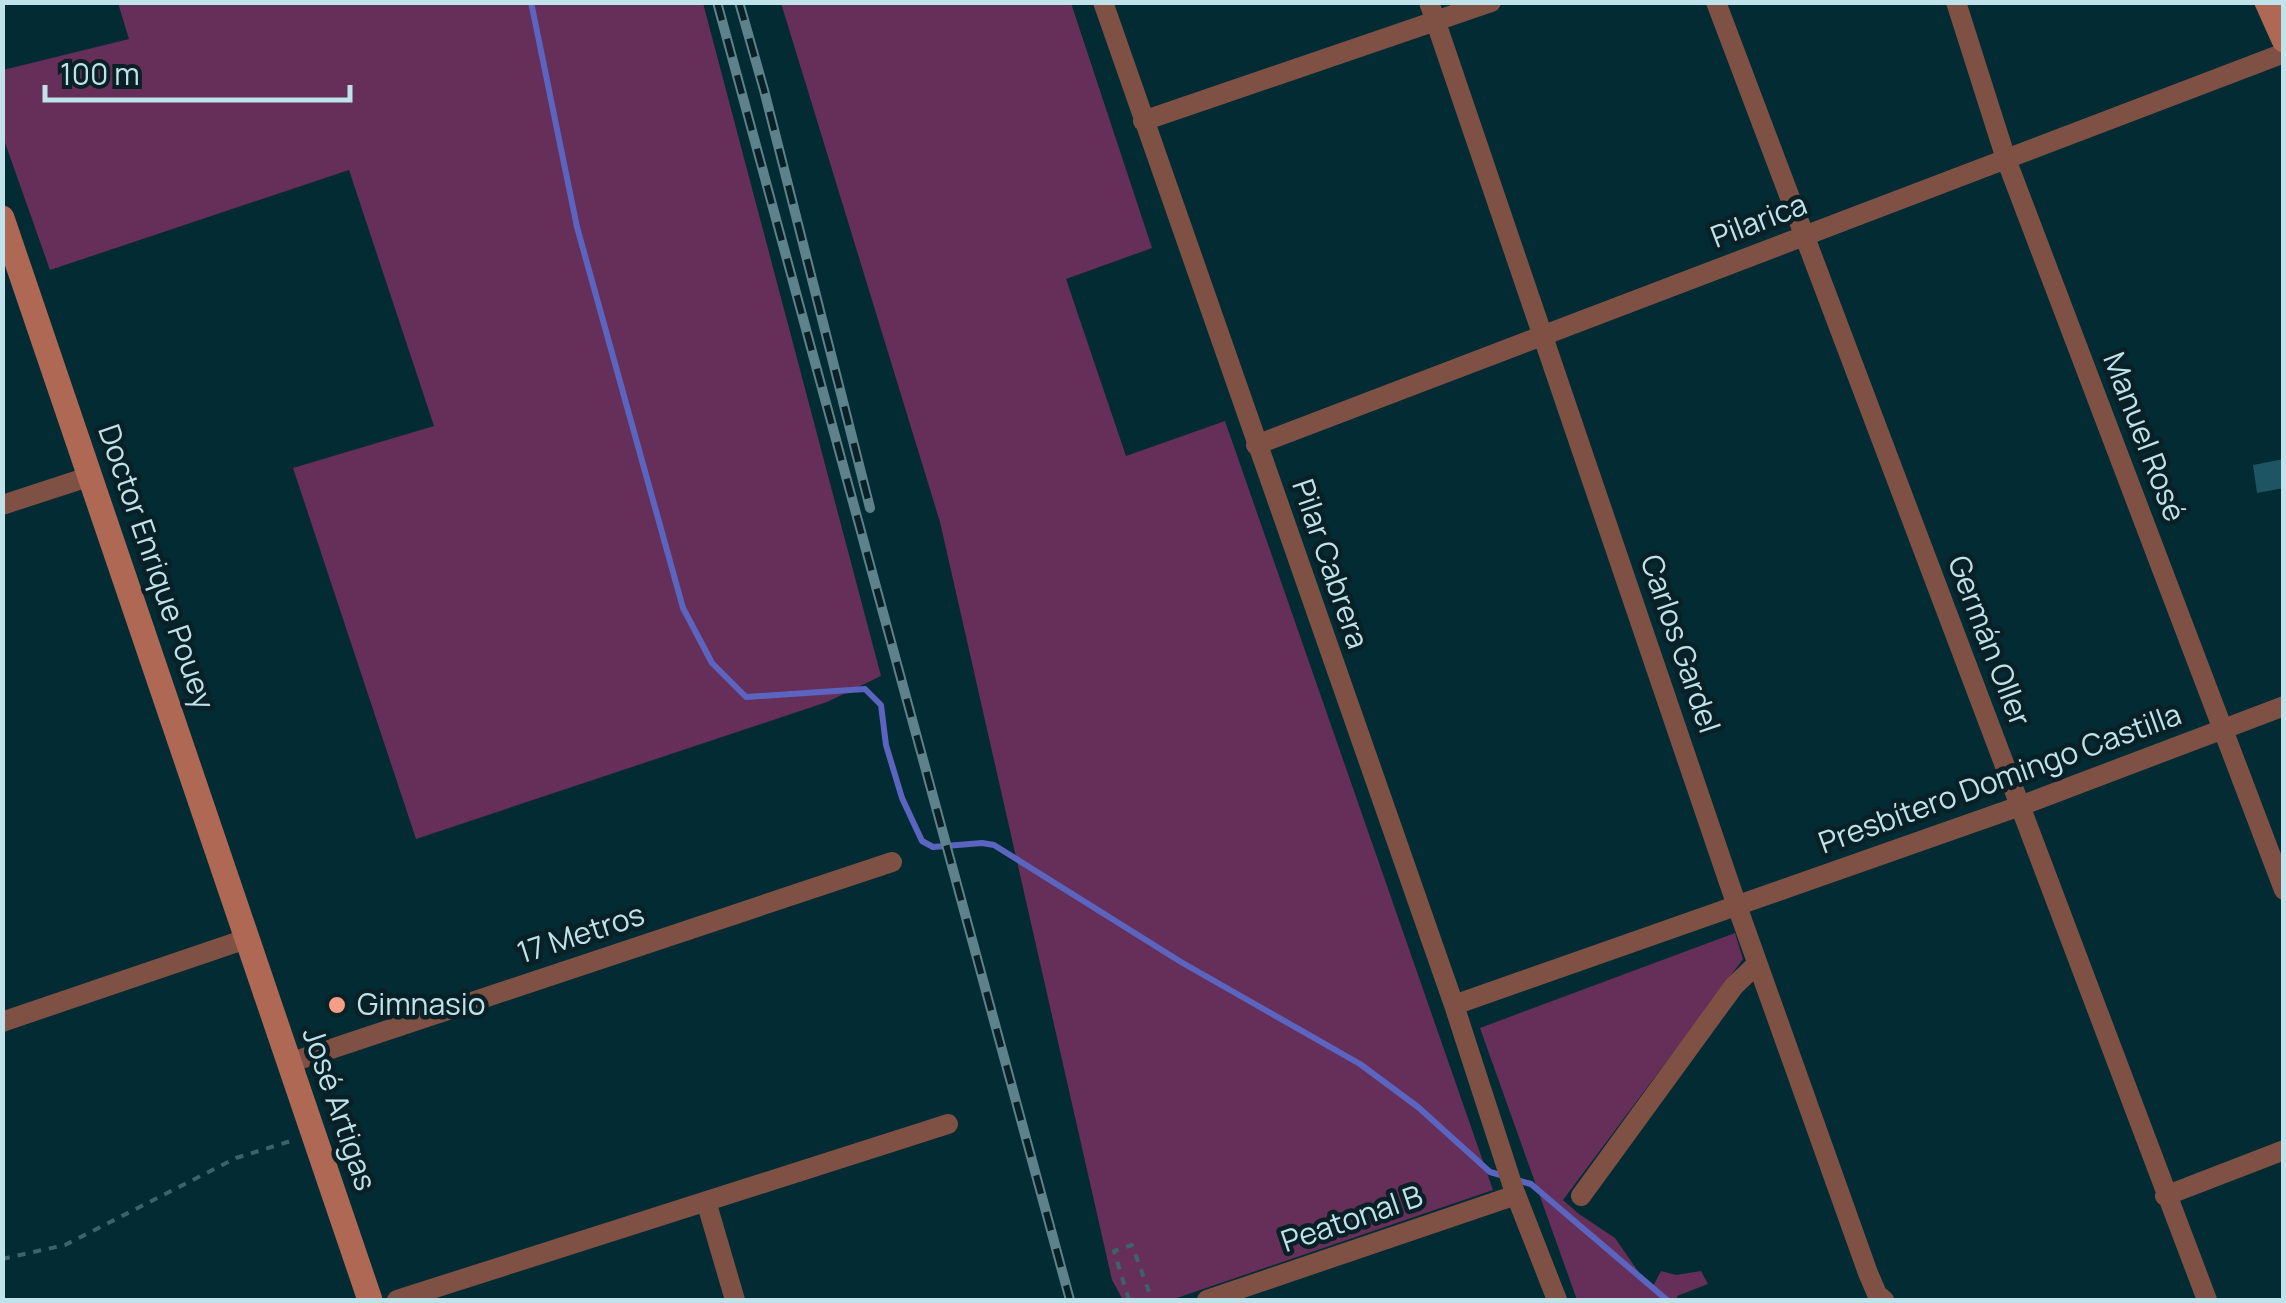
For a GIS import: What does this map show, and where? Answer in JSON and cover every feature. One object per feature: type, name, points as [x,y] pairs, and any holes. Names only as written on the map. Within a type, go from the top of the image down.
[{"type":"street","name":"Pilar Cabrera","points":[[1102,2],[1454,1005],[1552,1299]]},
{"type":"street","points":[[1143,121],[1432,12],[1491,2]]},
{"type":"street","name":"Germán Oller","points":[[1716,2],[2207,1300]]},
{"type":"street","name":"Manuel Rosé","points":[[1956,2],[2006,159],[2284,890]]},
{"type":"street","points":[[2267,2],[2284,40]]},
{"type":"street","name":"Carlos Gardel","points":[[1432,12],[1737,906],[1868,1273],[1884,1300]]},
{"type":"street","name":"Pilarica","points":[[1256,445],[2284,53]]},
{"type":"street","name":"Doctor Enrique Pouey","points":[[2,218],[248,938]]},
{"type":"street","points":[[2,506],[91,476]]},
{"type":"street","name":"Presbítero Domingo Castilla","points":[[1454,1005],[2020,806],[2284,706]]},
{"type":"street","name":"17 Metros","points":[[289,1063],[892,862]]},
{"type":"street","points":[[2,1022],[248,938]]},
{"type":"street","name":"José Artigas","points":[[248,938],[370,1300]]},
{"type":"street","points":[[1581,1196],[1734,986],[1758,964]]},
{"type":"street","points":[[397,1300],[948,1124]]},
{"type":"street","points":[[2165,1196],[2284,1150]]},
{"type":"street","name":"Peatonal B","points":[[1206,1300],[1515,1193]]},
{"type":"street","points":[[706,1201],[735,1300]]},
{"type":"path","points":[[2,1259],[65,1244],[236,1158],[313,1134]]},
{"type":"path","points":[[1129,1300],[1114,1251],[1132,1245],[1152,1300]]},
{"type":"shaded area","points":[[118,3],[703,3],[881,676],[827,702],[416,839],[293,468],[434,426],[349,170],[50,270],[3,137],[3,70],[129,39]]},
{"type":"shaded area","points":[[781,3],[1071,3],[1152,248],[1066,279],[1126,456],[1225,421],[1493,1190],[1171,1300],[1123,1300],[1112,1280],[940,522]]},
{"type":"shaded area","points":[[1735,933],[1743,959],[1563,1200],[1615,1238],[1651,1290],[1661,1271],[1676,1275],[1701,1271],[1708,1284],[1677,1296],[1678,1300],[1577,1300],[1480,1028]]},
{"type":"building","points":[[2284,459],[2284,488],[2257,493],[2253,465]]},
{"type":"waterway","points":[[531,2],[577,227],[683,608],[712,663],[746,697],[865,689],[881,705],[886,745],[902,798],[922,841],[933,847],[994,845],[1181,962],[1360,1064],[1418,1107],[1490,1172],[1504,1176]]},
{"type":"waterway","points":[[1516,1180],[1531,1184],[1667,1300]]},
{"type":"railway","points":[[717,2],[1070,1300]]},
{"type":"railway","points":[[739,2],[870,508]]},
{"type":"place","name":"Gimnasio","points":[[337,1005]]}]
